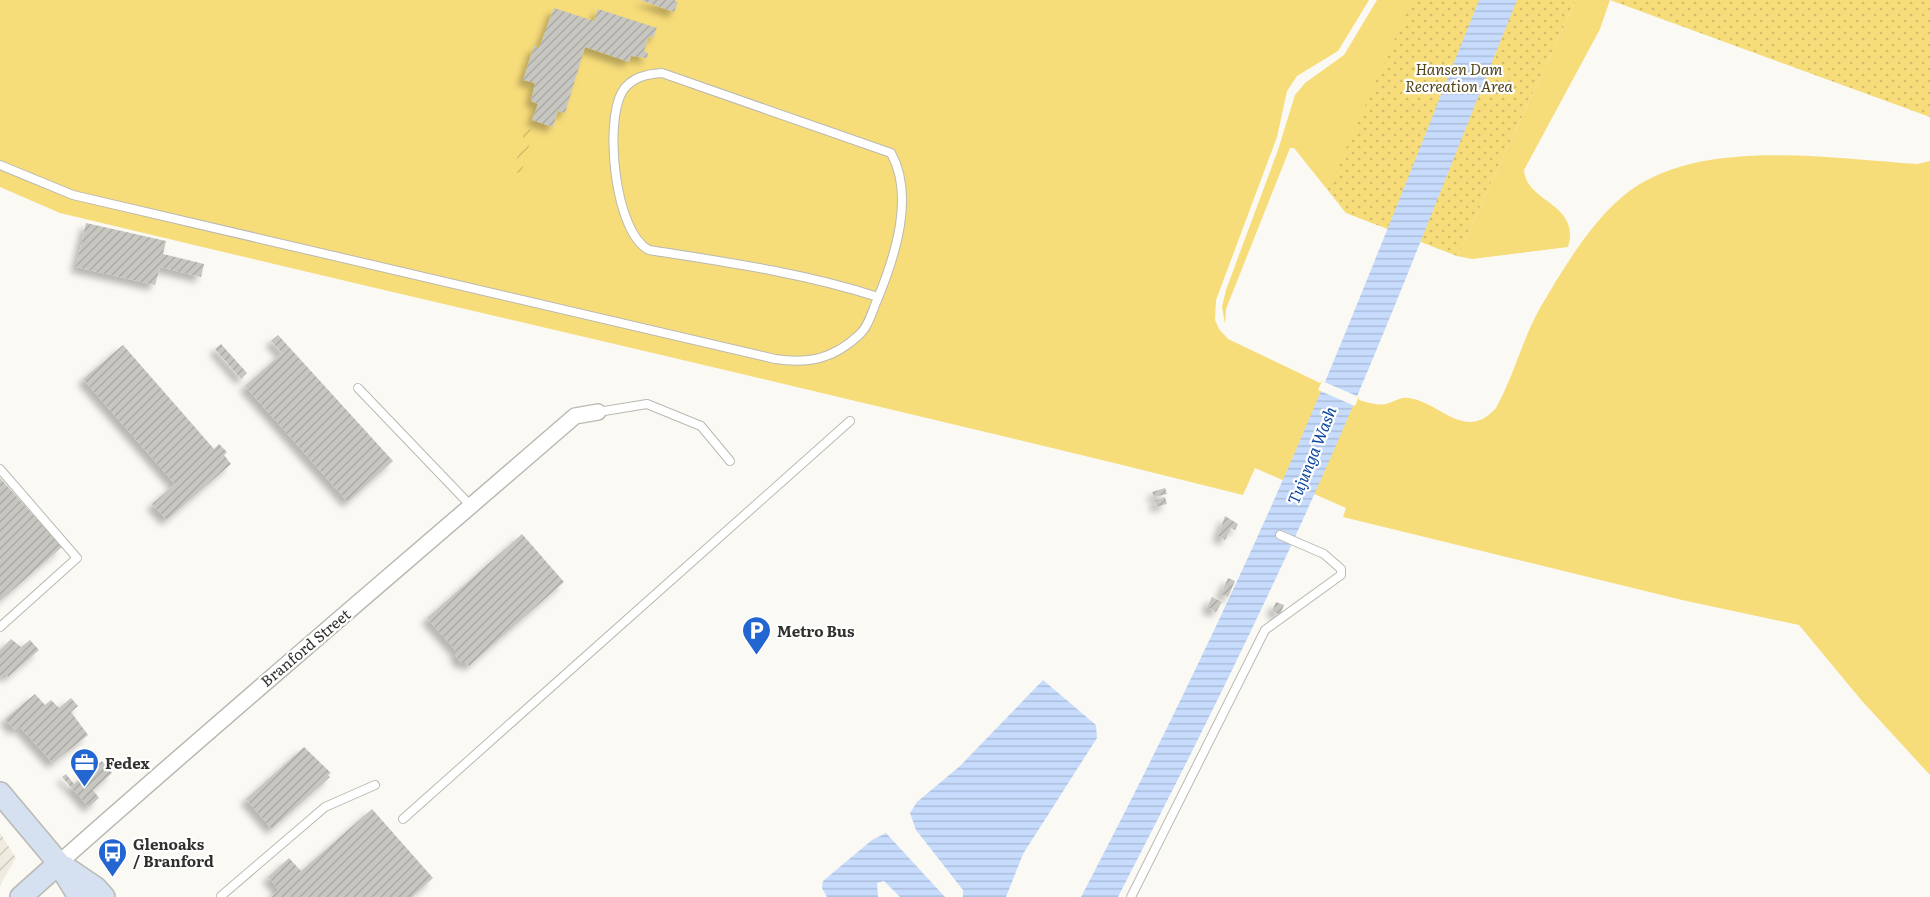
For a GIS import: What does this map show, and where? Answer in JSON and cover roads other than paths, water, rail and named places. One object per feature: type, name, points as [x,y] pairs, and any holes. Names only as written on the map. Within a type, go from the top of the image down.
[{"type":"main road","points":[[0,793],[59,863],[79,897]]},
{"type":"main road","points":[[59,863],[96,888],[104,897]]},
{"type":"main road","name":"Branford Street","points":[[21,897],[59,863]]},
{"type":"street","name":"Branford Street","points":[[59,863],[261,684],[575,416],[598,412]]},
{"type":"lane","points":[[0,165],[73,195],[775,359],[799,363],[819,360],[843,348],[861,333],[887,279],[898,235],[901,175],[891,153],[662,73],[645,74],[623,90],[615,108],[613,158],[619,191],[635,238],[640,246],[649,250],[758,266],[843,286],[878,297]]},
{"type":"lane","points":[[358,388],[471,506]]},
{"type":"lane","points":[[598,412],[647,404],[700,426],[730,461]]},
{"type":"lane","points":[[403,819],[850,421]]},
{"type":"lane","points":[[0,469],[77,558],[0,627]]},
{"type":"lane","points":[[1131,897],[1265,630],[1341,575],[1341,568],[1324,554],[1280,535]]},
{"type":"lane","points":[[221,896],[325,807],[375,785]]},
{"type":"water","name":"Tujunga Wash","points":[[1479,0],[1517,0],[1399,296],[1331,458],[1243,648],[1118,897],[1081,897],[1214,631],[1298,446]]},
{"type":"water","points":[[1043,680],[1096,725],[1097,738],[1023,854],[1006,897],[963,897],[963,890],[916,830],[910,813],[917,802],[960,766]]},
{"type":"water","points":[[886,833],[945,897],[900,897],[884,881],[877,883],[878,897],[827,897],[822,888],[823,881],[872,840]]},
{"type":"place","name":"Metro Bus","points":[[756,656]]},
{"type":"place","name":"Fedex","points":[[84,788]]},
{"type":"place","name":"Glenoaks / Branford","points":[[112,878]]},
{"type":"park label","name":"Hansen Dam Recreation Area","points":[[1459,76]]}]
